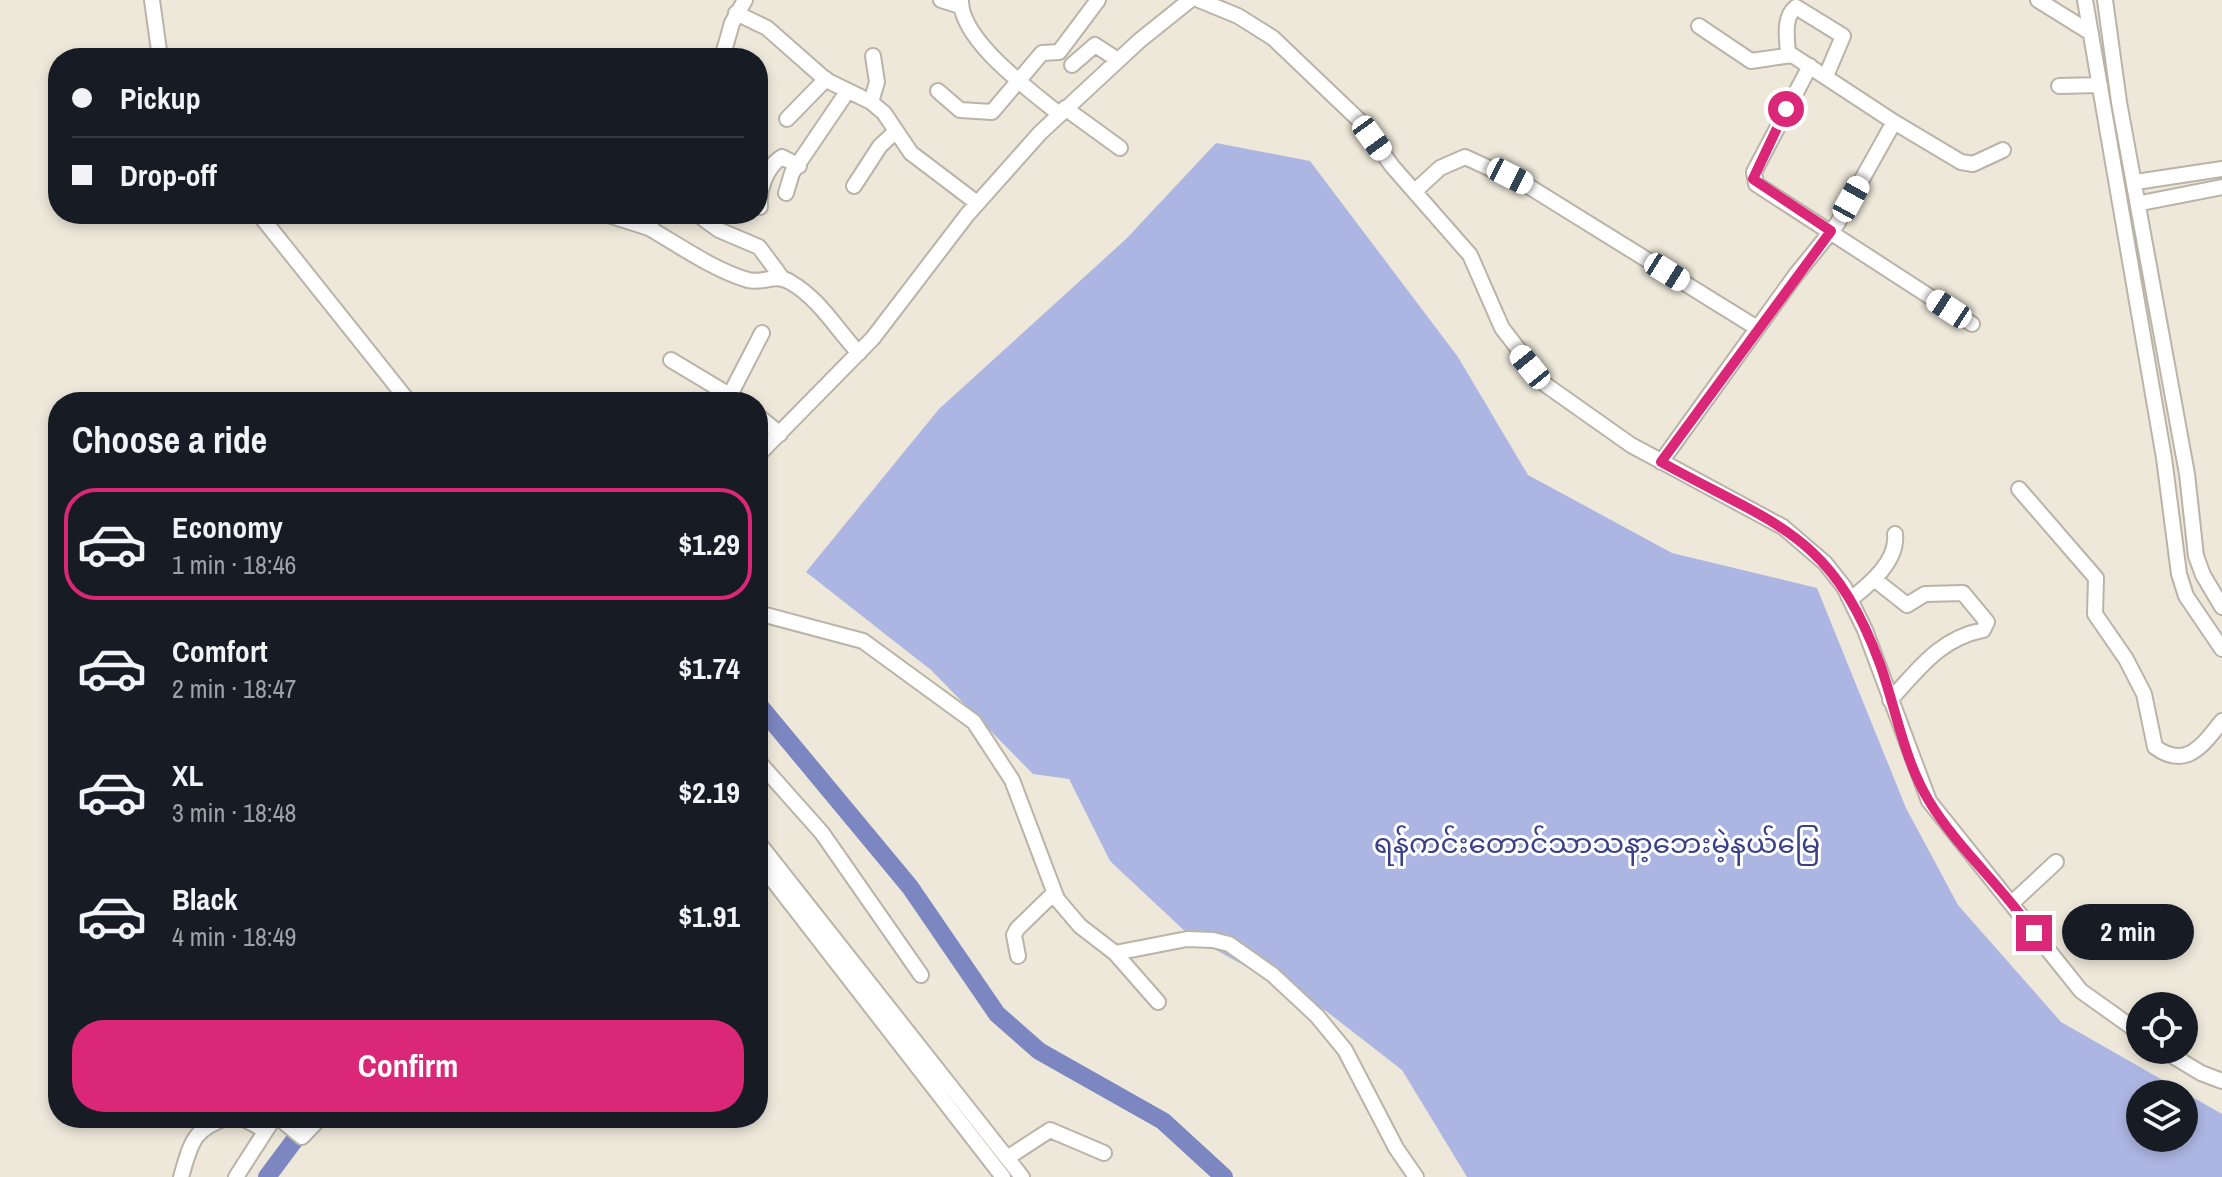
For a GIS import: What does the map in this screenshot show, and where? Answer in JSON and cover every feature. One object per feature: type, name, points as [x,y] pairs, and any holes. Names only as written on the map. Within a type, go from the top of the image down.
[{"type":"street","points":[[152,0],[159,48]]},
{"type":"street","points":[[941,0],[960,3],[971,29],[1020,82],[1120,148]]},
{"type":"street","points":[[938,91],[960,110],[986,113],[995,109],[1042,53],[1059,52],[1098,0]]},
{"type":"street","points":[[768,445],[859,353],[977,203],[1062,111],[1190,0]]},
{"type":"street","points":[[1199,0],[1255,26],[1298,59],[1361,122],[1392,166],[1470,255],[1502,328],[1538,376],[1592,420],[1661,462],[1783,527],[1825,563],[1851,599],[1880,665],[1890,700],[1929,801],[2013,902],[2081,991],[2126,1023]]},
{"type":"street","points":[[2038,0],[2091,33]]},
{"type":"street","points":[[2085,0],[2164,458],[2181,584],[2222,649]]},
{"type":"street","points":[[2105,0],[2119,102],[2187,474],[2196,556],[2222,607]]},
{"type":"street","points":[[726,48],[742,3],[826,79],[871,102],[884,113],[911,153],[977,203]]},
{"type":"street","points":[[1788,54],[1789,14],[1796,7],[1843,36],[1843,45],[1826,76]]},
{"type":"street","points":[[1699,26],[1751,61],[1763,62],[1788,54],[1961,162],[1973,164],[2003,150]]},
{"type":"street","points":[[1072,65],[1095,45],[1118,60]]},
{"type":"street","points":[[871,102],[877,82],[873,56]]},
{"type":"street","points":[[1810,66],[1774,130],[1753,179],[1972,324]]},
{"type":"street","points":[[787,119],[826,79]]},
{"type":"street","points":[[2059,86],[2100,85]]},
{"type":"street","points":[[786,193],[792,173],[847,92]]},
{"type":"street","points":[[1661,462],[1831,231],[1894,122]]},
{"type":"street","points":[[854,186],[880,146],[896,131]]},
{"type":"street","points":[[768,172],[782,157],[799,166]]},
{"type":"street","points":[[1415,191],[1440,168],[1465,157],[1492,167],[1528,186],[1757,328]]},
{"type":"street","points":[[2138,193],[2222,169]]},
{"type":"street","points":[[2138,193],[2222,187]]},
{"type":"street","points":[[267,224],[401,392]]},
{"type":"street","points":[[636,224],[751,281],[782,278]]},
{"type":"street","points":[[649,228],[651,224]]},
{"type":"street","points":[[711,224],[759,247],[782,278],[820,304],[859,353]]},
{"type":"street","points":[[737,392],[762,333]]},
{"type":"street","points":[[671,360],[725,392]]},
{"type":"street","points":[[768,424],[780,434]]},
{"type":"street","points":[[2019,489],[2096,578],[2095,614],[2126,659],[2144,694],[2155,747],[2177,758],[2186,757],[2222,721]]},
{"type":"street","points":[[1851,599],[1874,579],[1894,551],[1895,534]]},
{"type":"street","points":[[1874,579],[1904,604],[1925,594],[1963,593],[1987,622],[1983,630],[1956,637],[1934,652],[1890,700]]},
{"type":"street","points":[[768,616],[863,641],[974,722],[1012,780],[1054,893],[1080,926],[1115,953],[1158,1002]]},
{"type":"street","points":[[768,772],[822,833],[921,975]]},
{"type":"street","points":[[768,855],[973,1125],[1003,1177]]},
{"type":"street","points":[[2013,902],[2056,862]]},
{"type":"street","points":[[768,873],[973,1125],[1022,1177]]},
{"type":"street","points":[[1018,956],[1014,935],[1017,929],[1054,893]]},
{"type":"street","points":[[1115,953],[1187,939],[1213,940],[1229,944],[1273,975],[1317,1016],[1345,1050],[1396,1148],[1416,1177]]},
{"type":"street","points":[[2186,1064],[2222,1081]]},
{"type":"street","points":[[181,1177],[194,1138],[204,1128]]},
{"type":"street","points":[[236,1177],[272,1128]]},
{"type":"street","points":[[284,1128],[298,1136],[305,1135],[311,1128]]},
{"type":"street","points":[[1007,1158],[1050,1130],[1104,1153]]},
{"type":"green space","name":"ရန်ကင်းတောင်သာသနာ့ဘေးမဲ့နယ်မြေ","points":[[1216,143],[1310,161],[1458,357],[1528,475],[1672,553],[1817,588],[1906,808],[1958,905],[2061,1022],[2126,1059],[2126,1064],[2134,1064],[2162,1080],[2126,1080],[2126,1152],[2198,1152],[2198,1100],[2222,1114],[2222,1177],[1467,1177],[1402,1070],[1326,1011],[1189,935],[1110,861],[1069,779],[1033,774],[931,670],[806,572],[939,409],[1126,239]]},
{"type":"waterway","points":[[768,716],[910,887],[997,1014],[1039,1051],[1163,1121],[1224,1177]]},
{"type":"waterway","points":[[267,1177],[304,1128]]},
{"type":"route","points":[[1786,109],[1753,179],[1756,184],[1831,231],[1661,462],[1783,527],[1815,552],[1837,576],[1855,607],[1880,665],[1920,785],[1942,819],[2013,902],[2034,933]]}]
